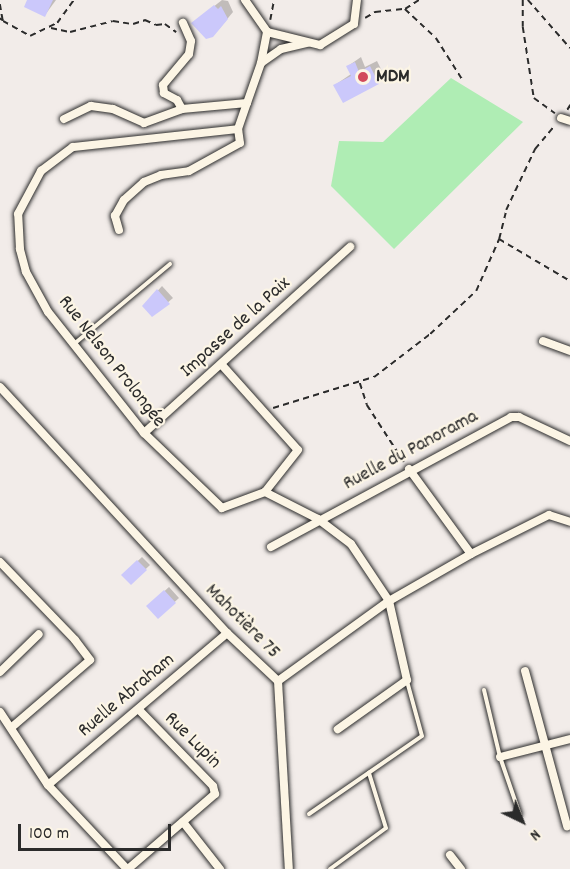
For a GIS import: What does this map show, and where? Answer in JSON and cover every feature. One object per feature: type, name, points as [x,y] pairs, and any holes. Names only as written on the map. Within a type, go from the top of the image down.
[{"type":"street","points":[[245,0],[267,32],[320,45],[354,24],[357,0]]},
{"type":"street","points":[[182,109],[177,100],[164,93],[163,85],[189,54],[191,41],[183,23]]},
{"type":"street","points":[[119,230],[115,216],[124,200],[144,183],[161,175],[189,171],[240,143],[238,129],[261,63],[267,32]]},
{"type":"street","points":[[261,63],[280,49],[307,43]]},
{"type":"street","points":[[64,119],[91,106],[113,110],[144,123],[182,109],[247,103]]},
{"type":"street","points":[[561,118],[570,121]]},
{"type":"street","name":"Rue Nelson Prolongée","points":[[238,129],[73,147],[41,171],[18,214],[20,249],[26,272],[48,312],[144,433],[222,508],[265,492]]},
{"type":"street","name":"Impasse de la Paix","points":[[144,433],[350,247]]},
{"type":"street","points":[[543,341],[570,351]]},
{"type":"street","points":[[221,364],[266,411],[298,450],[265,492],[318,519],[351,544],[389,601],[407,680],[338,729]]},
{"type":"street","name":"Mahotière 75","points":[[0,387],[227,633],[278,681],[389,601],[471,554],[549,515],[570,522]]},
{"type":"street","name":"Ruelle du Panorama","points":[[271,547],[409,469],[515,416],[570,441]]},
{"type":"street","points":[[409,469],[471,554]]},
{"type":"street","points":[[0,562],[75,640],[90,660],[11,728]]},
{"type":"street","name":"Ruelle Abraham","points":[[48,785],[227,633]]},
{"type":"street","points":[[0,672],[39,634]]},
{"type":"street","points":[[525,671],[567,826]]},
{"type":"street","points":[[278,681],[289,869]]},
{"type":"street","name":"Rue Lupin","points":[[128,869],[212,800],[213,786],[138,709]]},
{"type":"street","points":[[0,712],[48,785],[128,869]]},
{"type":"street","points":[[500,757],[570,739]]},
{"type":"street","points":[[183,822],[220,869]]},
{"type":"street","points":[[450,855],[461,869]]},
{"type":"lane","points":[[73,345],[170,264]]},
{"type":"lane","points":[[309,814],[422,736],[407,680]]},
{"type":"lane","points":[[484,690],[500,757],[520,815]]},
{"type":"lane","points":[[330,869],[386,828],[369,773]]},
{"type":"path","points":[[0,19],[30,36],[51,28],[74,0]]},
{"type":"path","points":[[267,32],[274,0]]},
{"type":"path","points":[[354,24],[375,12],[405,9],[419,0]]},
{"type":"path","points":[[523,0],[523,27],[534,98],[561,118]]},
{"type":"path","points":[[528,0],[570,48]]},
{"type":"path","points":[[0,4],[3,21]]},
{"type":"path","points":[[405,9],[436,38],[462,79]]},
{"type":"path","points":[[51,28],[70,32],[113,21],[133,24],[145,20],[156,25],[165,24],[172,33],[180,32],[183,23]]},
{"type":"path","points":[[266,411],[374,377],[430,334],[476,291],[499,238],[506,210],[535,150],[570,105]]},
{"type":"path","points":[[499,238],[570,281]]},
{"type":"path","points":[[359,382],[367,405],[409,469]]},
{"type":"green space","points":[[451,78],[523,122],[394,249],[331,186],[339,141],[383,142]]},
{"type":"building","points":[[27,0],[53,0],[45,17],[24,7]]},
{"type":"building","points":[[214,5],[218,9],[221,6],[228,19],[213,37],[206,39],[191,23]]},
{"type":"building","points":[[355,62],[359,72],[370,66],[379,84],[343,103],[333,85],[351,76],[346,66]]},
{"type":"building","points":[[157,289],[170,304],[152,317],[142,306]]},
{"type":"building","points":[[137,560],[147,570],[131,585],[121,575]]},
{"type":"building","points":[[164,590],[176,603],[158,619],[146,606]]},
{"type":"place","name":"MDM","points":[[363,77]]}]
